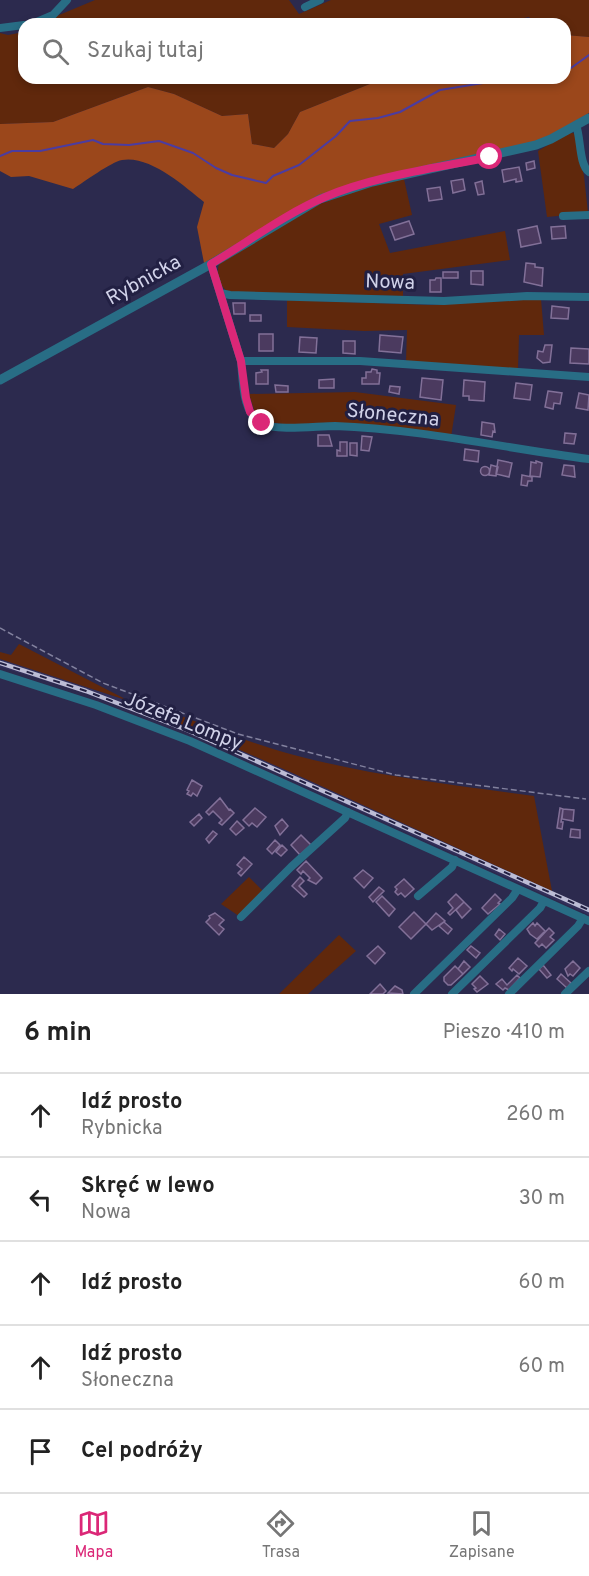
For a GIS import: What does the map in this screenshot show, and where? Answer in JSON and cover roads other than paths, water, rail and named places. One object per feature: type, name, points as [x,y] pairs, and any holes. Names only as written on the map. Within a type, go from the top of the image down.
[{"type":"street","points":[[46,18],[53,15],[67,0]]},
{"type":"street","points":[[305,7],[320,0]]},
{"type":"street","points":[[0,28],[18,26]]},
{"type":"street","name":"Rybnicka","points":[[0,380],[211,264],[326,196],[372,182],[526,148],[546,142],[589,118]]},
{"type":"street","points":[[576,125],[583,164],[589,172]]},
{"type":"street","points":[[563,216],[589,215]]},
{"type":"street","points":[[211,264],[220,293]]},
{"type":"street","name":"Nowa","points":[[220,293],[243,296],[444,301],[527,296],[589,297]]},
{"type":"street","name":"Słoneczna","points":[[220,293],[241,361],[250,412],[262,423],[278,427],[364,427],[411,432],[589,459]]},
{"type":"street","points":[[241,361],[360,361],[589,377]]},
{"type":"street","name":"Józefa Lompy","points":[[0,674],[96,705],[171,733],[586,919],[509,994]]},
{"type":"street","points":[[241,917],[345,818],[348,812]]},
{"type":"street","points":[[418,896],[452,867],[455,861]]},
{"type":"street","points":[[414,994],[512,898],[518,889]]},
{"type":"street","points":[[452,994],[540,908],[544,901]]},
{"type":"street","points":[[565,994],[589,971]]},
{"type":"waterway","points":[[571,68],[589,55]]},
{"type":"waterway","points":[[0,156],[12,151],[40,151],[93,140],[103,144],[129,145],[159,141],[193,153],[232,175],[266,183],[273,176],[299,165],[336,136],[350,121],[378,118],[400,112],[440,90],[477,84]]},
{"type":"railway","points":[[0,663],[86,691],[187,730],[589,910]]}]
